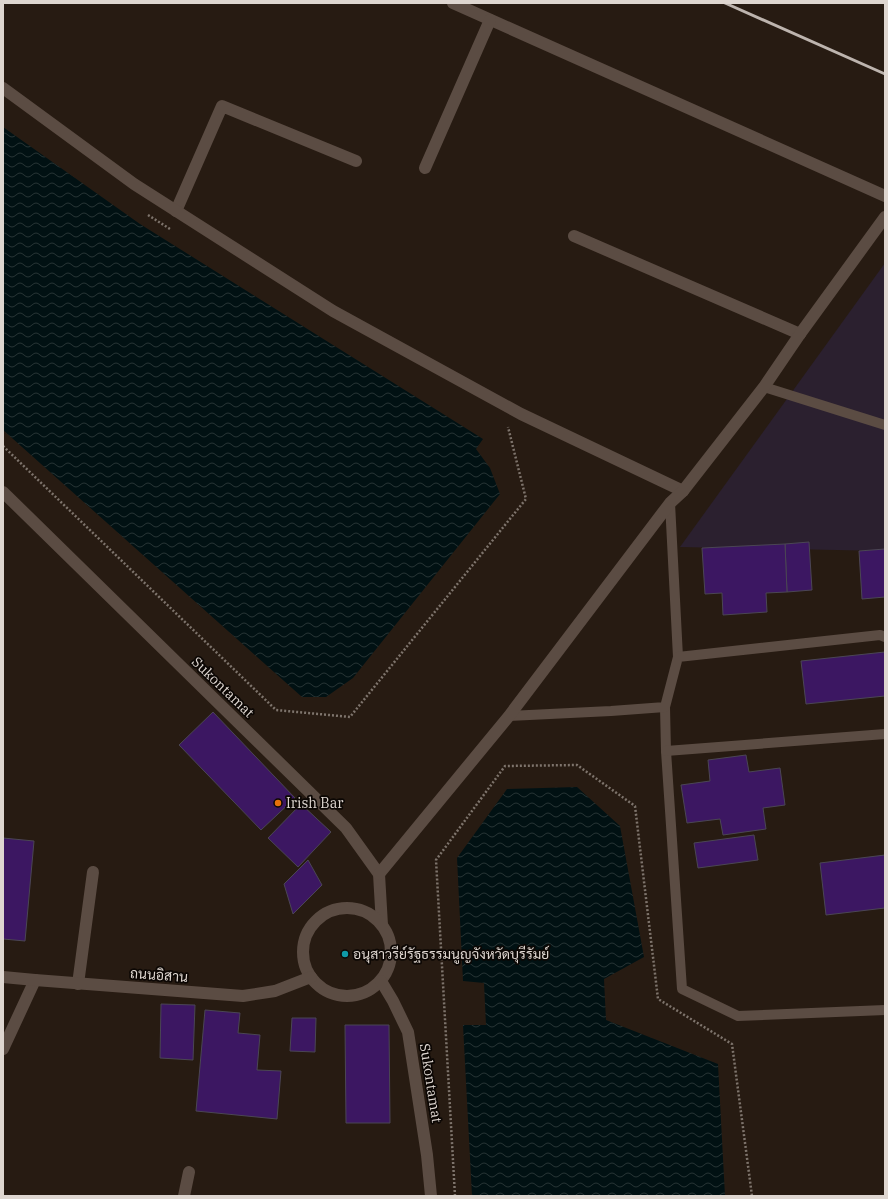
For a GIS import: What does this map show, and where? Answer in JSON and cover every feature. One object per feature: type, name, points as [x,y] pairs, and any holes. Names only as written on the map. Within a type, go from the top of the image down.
[{"type":"street","points":[[453,3],[885,196]]},
{"type":"street","points":[[424,168],[490,20]]},
{"type":"street","points":[[3,88],[134,184],[340,315],[521,414],[683,491]]},
{"type":"street","points":[[176,211],[222,106],[356,161]]},
{"type":"street","points":[[382,925],[379,874],[509,716],[670,503],[683,491],[764,387],[800,334],[885,217]]},
{"type":"street","points":[[574,236],[800,334]]},
{"type":"street","name":"Sukontamat","points":[[3,492],[346,828],[379,874]]},
{"type":"street","points":[[78,984],[93,872]]},
{"type":"street","points":[[344,908],[358,909],[372,915],[382,925],[389,939],[392,953],[388,968],[381,981],[369,990],[356,996],[340,996],[326,991],[310,977],[306,971],[302,957],[303,942],[308,929],[317,918],[330,911],[344,908]]},
{"type":"street","name":"ถนนอิสาน","points":[[3,977],[243,996],[275,991],[310,977]]},
{"type":"street","points":[[3,1049],[35,980]]},
{"type":"street","name":"Sukontamat","points":[[381,981],[394,1001],[408,1032],[427,1155],[431,1196]]},
{"type":"street","points":[[184,1196],[189,1172]]},
{"type":"lane","points":[[764,387],[885,425]]},
{"type":"lane","points":[[670,503],[678,657],[665,707],[666,751],[682,989],[738,1016],[885,1010]]},
{"type":"lane","points":[[678,657],[880,635],[885,638]]},
{"type":"lane","points":[[509,716],[665,707]]},
{"type":"lane","points":[[666,751],[885,734]]},
{"type":"path","points":[[3,446],[276,710],[313,714],[350,717],[526,499]]},
{"type":"path","points":[[455,1196],[436,860],[505,766],[577,765],[635,806],[658,999],[732,1044],[752,1196]]},
{"type":"shaded area","points":[[885,263],[885,551],[680,547]]},
{"type":"water","points":[[3,127],[140,224],[483,439],[476,449],[490,468],[500,494],[353,678],[326,697],[302,697],[3,430]]},
{"type":"water","points":[[577,787],[620,826],[644,957],[604,979],[606,1020],[718,1064],[725,1196],[472,1196],[463,1025],[486,1025],[484,983],[463,981],[457,858],[507,789]]},
{"type":"building","points":[[809,542],[812,590],[787,592],[785,544]]},
{"type":"building","points":[[785,544],[787,592],[766,593],[767,612],[723,615],[722,593],[705,594],[702,548]]},
{"type":"building","points":[[885,549],[885,597],[862,599],[859,551]]},
{"type":"building","points":[[885,652],[885,696],[806,704],[801,661]]},
{"type":"building","points":[[213,712],[295,798],[261,830],[179,745]]},
{"type":"building","points":[[746,755],[749,772],[780,768],[785,805],[763,808],[766,829],[723,835],[720,819],[687,823],[681,785],[710,781],[708,760]]},
{"type":"building","points":[[301,804],[331,832],[298,867],[268,838]]},
{"type":"building","points":[[754,835],[758,860],[698,868],[694,843]]},
{"type":"building","points":[[3,838],[34,841],[25,941],[3,939]]},
{"type":"building","points":[[885,855],[885,908],[826,915],[820,863]]},
{"type":"building","points":[[308,860],[322,885],[293,914],[284,884]]},
{"type":"building","points":[[161,1004],[195,1005],[193,1060],[160,1058]]},
{"type":"building","points":[[205,1010],[240,1013],[238,1033],[260,1035],[257,1070],[281,1071],[277,1119],[196,1111]]},
{"type":"building","points":[[292,1018],[316,1018],[315,1052],[290,1051]]},
{"type":"building","points":[[345,1025],[389,1025],[390,1123],[346,1123]]},
{"type":"railway","points":[[725,3],[885,74]]},
{"type":"place","name":"Irish Bar","points":[[278,803]]},
{"type":"place","name":"อนุสาวรีย์รัฐธรรมนูญจังหวัดบุรีรัมย์","points":[[345,954]]}]
